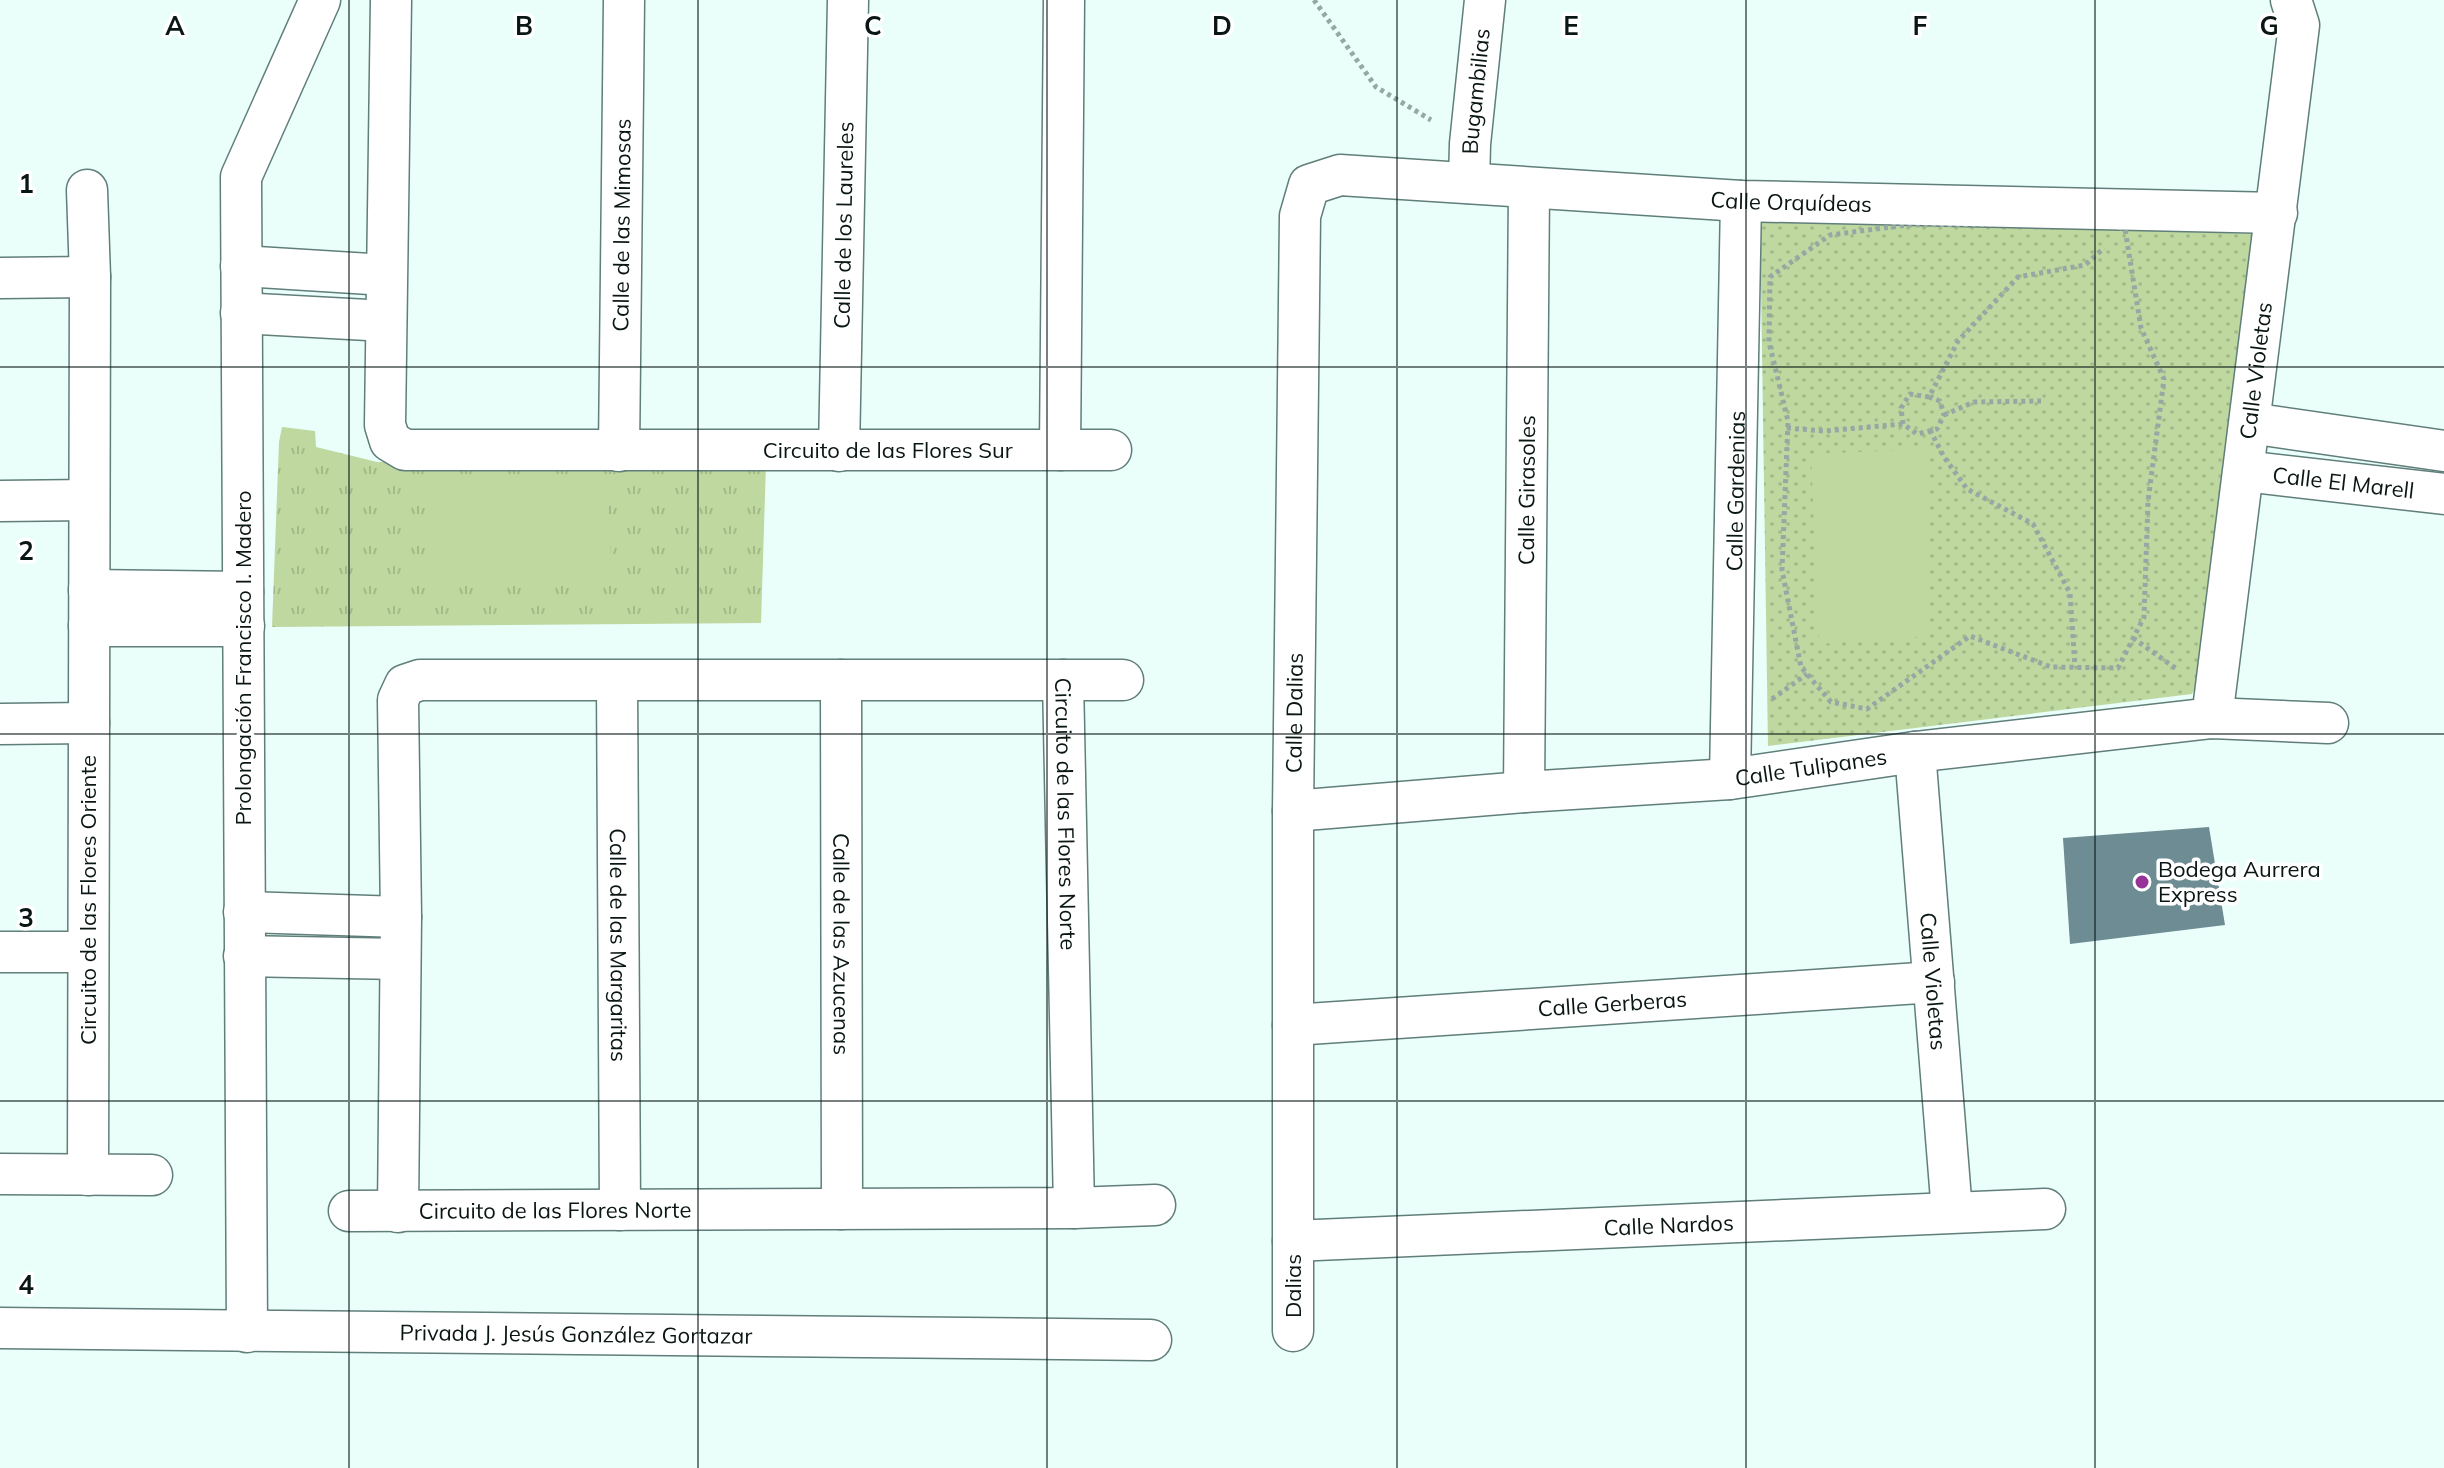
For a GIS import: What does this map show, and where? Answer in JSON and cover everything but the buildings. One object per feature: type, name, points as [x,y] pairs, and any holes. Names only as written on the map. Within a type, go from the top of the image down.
[{"type":"street","name":"Prolongación Francisco I. Madero","points":[[247,1332],[241,177],[320,0]]},
{"type":"street","name":"Circuito de las Flores Sur","points":[[391,0],[385,425],[390,441],[405,450],[1111,450]]},
{"type":"street","name":"Calle de las Mimosas","points":[[619,451],[624,0]]},
{"type":"street","name":"Calle de los Laureles","points":[[839,451],[848,0]]},
{"type":"street","points":[[1060,450],[1064,0]]},
{"type":"street","name":"Bugambilias","points":[[1469,183],[1470,144],[1485,0]]},
{"type":"street","name":"Calle Violetas","points":[[2214,707],[2277,213],[2295,12]]},
{"type":"street","name":"Calle Orquídeas","points":[[1309,185],[1340,175],[1741,201],[2277,213]]},
{"type":"street","name":"Calle Dalias","points":[[1293,1241],[1293,811],[1300,216],[1309,185]]},
{"type":"street","name":"Calle Girasoles","points":[[1524,792],[1529,188]]},
{"type":"street","name":"Circuito de las Flores Oriente","points":[[87,190],[90,277],[88,1175]]},
{"type":"street","name":"Calle Gardenias","points":[[1730,779],[1741,201]]},
{"type":"street","points":[[241,266],[386,275]]},
{"type":"street","points":[[0,278],[90,277]]},
{"type":"street","points":[[241,313],[386,321]]},
{"type":"street","name":"Calle El Marell","points":[[2250,423],[2444,451]]},
{"type":"street","name":"Calle El Marell","points":[[2244,471],[2444,494]]},
{"type":"street","points":[[0,501],[89,500]]},
{"type":"street","points":[[89,608],[243,609]]},
{"type":"street","name":"Circuito de las Flores Norte","points":[[349,1211],[398,1212],[1074,1208],[1063,680],[420,680],[405,685],[398,700],[401,917],[398,1212]]},
{"type":"street","name":"Calle de las Azucenas","points":[[841,680],[842,1209]]},
{"type":"street","points":[[1063,680],[1123,680]]},
{"type":"street","name":"Calle de las Margaritas","points":[[617,681],[620,1210]]},
{"type":"street","name":"Calle Tulipanes","points":[[1293,811],[1730,779],[2214,707],[2328,723]]},
{"type":"street","points":[[0,724],[89,723]]},
{"type":"street","name":"Calle Violetas","points":[[1915,752],[1952,1212]]},
{"type":"street","points":[[244,912],[401,917]]},
{"type":"street","points":[[0,952],[88,952]]},
{"type":"street","points":[[244,956],[400,959]]},
{"type":"street","name":"Calle Gerberas","points":[[1293,1025],[1934,982]]},
{"type":"street","points":[[0,1174],[152,1175]]},
{"type":"street","points":[[1074,1208],[1155,1205]]},
{"type":"street","name":"Calle Nardos","points":[[1293,1241],[2045,1209]]},
{"type":"street","name":"Dalias","points":[[1293,1241],[1293,1331]]},
{"type":"street","name":"Privada J. Jesús González Gortazar","points":[[0,1328],[1151,1340]]},
{"type":"path","points":[[1314,0],[1376,87],[1470,144]]},
{"type":"path","points":[[2103,223],[2125,229],[2141,328],[2164,379],[2148,501],[2144,617],[2118,668],[2051,667],[1970,636],[1867,709],[1831,702],[1801,667],[1782,570],[1787,428],[1769,342],[1770,277],[1830,235],[1907,225],[2103,223]]},
{"type":"path","points":[[2115,238],[2125,229]]},
{"type":"path","points":[[1929,397],[1958,341],[2018,277],[2085,265],[2105,247]]},
{"type":"path","points":[[1903,424],[1901,408],[1910,394],[1940,401],[1944,415]]},
{"type":"path","points":[[1787,428],[1824,431],[1903,424],[1917,434],[1937,429],[1944,415],[1974,402],[2041,401]]},
{"type":"path","points":[[1930,430],[1944,457],[1967,489],[2033,524],[2070,593],[2075,667]]},
{"type":"path","points":[[2133,638],[2214,707]]},
{"type":"green space","points":[[1760,219],[2255,234],[2206,669],[2192,694],[1768,746]]},
{"type":"green space","points":[[282,427],[315,431],[316,447],[377,462],[766,463],[761,623],[272,627]]},
{"type":"green space","points":[[1926,449],[1929,636],[1819,644],[1811,454]]},
{"type":"green space","points":[[607,476],[612,577],[434,582],[430,478]]},
{"type":"place","name":"Bodega Aurrera Express","points":[[2142,882]]}]
